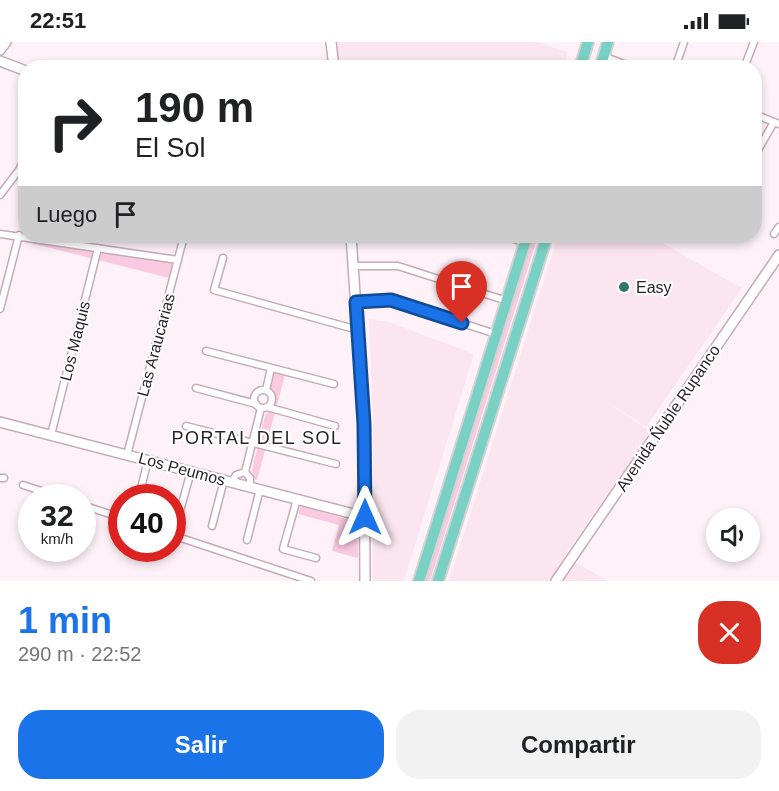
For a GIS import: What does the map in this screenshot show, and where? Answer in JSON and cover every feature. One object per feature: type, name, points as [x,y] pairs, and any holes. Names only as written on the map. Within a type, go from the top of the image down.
[{"type":"main road","points":[[582,60],[588,42]]},
{"type":"main road","points":[[602,60],[608,42]]},
{"type":"main road","points":[[419,581],[524,243]]},
{"type":"main road","points":[[438,581],[545,243]]},
{"type":"main road","points":[[455,465],[462,471],[472,472]]},
{"type":"street","points":[[0,50],[6,42]]},
{"type":"street","points":[[331,42],[333,60]]},
{"type":"street","points":[[678,60],[684,42]]},
{"type":"street","points":[[747,60],[754,42]]},
{"type":"street","points":[[603,56],[613,60]]},
{"type":"street","points":[[0,61],[18,68]]},
{"type":"street","points":[[762,117],[776,123],[762,143]]},
{"type":"street","points":[[0,195],[18,171]]},
{"type":"street","points":[[774,234],[779,227]]},
{"type":"street","points":[[0,234],[18,235]]},
{"type":"street","points":[[0,309],[18,239]]},
{"type":"street","points":[[68,243],[178,260]]},
{"type":"street","name":"Las Araucarias","points":[[127,454],[182,243]]},
{"type":"street","points":[[352,243],[364,414],[365,581]]},
{"type":"street","name":"Los Maquis","points":[[51,435],[98,248]]},
{"type":"street","name":"Avenida Ñuble Rupanco","points":[[556,581],[779,255]]},
{"type":"street","points":[[224,258],[214,290],[358,330]]},
{"type":"street","points":[[354,266],[398,266],[507,301]]},
{"type":"street","points":[[356,302],[394,301],[496,334]]},
{"type":"street","points":[[206,351],[334,384]]},
{"type":"street","points":[[266,390],[271,368]]},
{"type":"street","points":[[196,388],[335,426]]},
{"type":"street","points":[[245,472],[261,406],[256,394],[260,390],[266,390],[272,398],[271,404],[261,406]]},
{"type":"street","name":"Los Peumos","points":[[0,422],[365,517]]},
{"type":"street","points":[[186,426],[336,464]]},
{"type":"street","points":[[142,484],[148,460]]},
{"type":"street","points":[[186,489],[191,471]]},
{"type":"street","points":[[212,526],[228,481],[245,472]]},
{"type":"street","points":[[245,472],[250,478],[250,486]]},
{"type":"street","points":[[247,540],[260,489]]},
{"type":"street","points":[[297,499],[283,549],[316,558]]},
{"type":"street","points":[[186,540],[311,581]]},
{"type":"shaded area","points":[[335,42],[538,42],[568,52],[565,60],[337,60]]},
{"type":"shaded area","points":[[31,243],[173,262],[169,278]]},
{"type":"shaded area","points":[[529,243],[536,243],[430,581],[423,581]]},
{"type":"shaded area","points":[[556,243],[662,243],[742,288],[646,427],[596,394],[651,432],[564,556],[608,581],[449,581]]},
{"type":"shaded area","points":[[369,319],[389,322],[474,354],[404,581],[373,581],[373,417]]},
{"type":"shaded area","points":[[273,371],[285,375],[257,480],[255,480],[252,470],[265,415],[272,407],[276,397],[269,386]]},
{"type":"shaded area","points":[[301,506],[357,522],[358,558],[332,551],[339,525],[298,514]]},
{"type":"place","name":"Easy","points":[[624,287]]},
{"type":"district","name":"PORTAL DEL SOL","points":[[257,438]]},
{"type":"route","points":[[365,517],[363,394],[356,302],[391,300],[462,323]]}]
